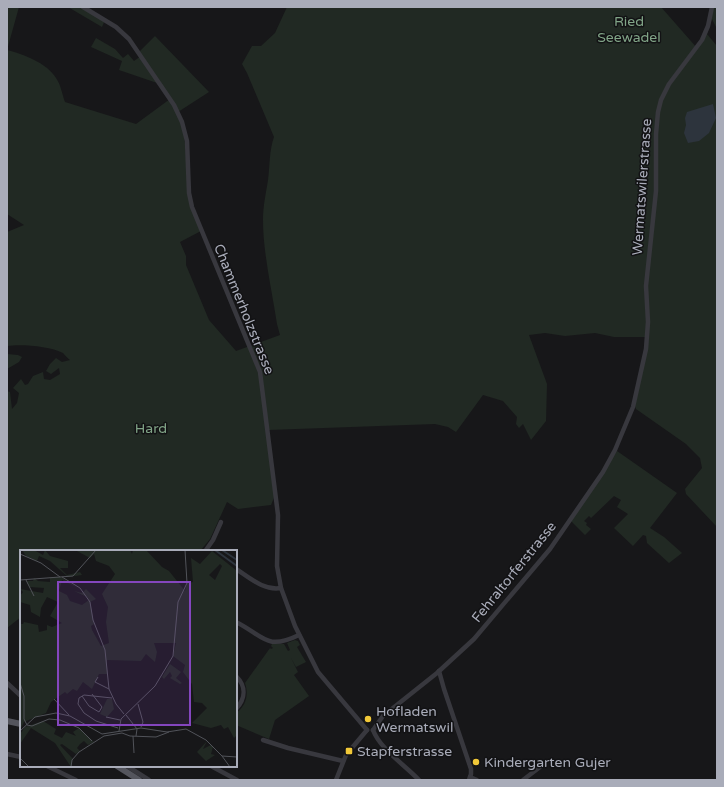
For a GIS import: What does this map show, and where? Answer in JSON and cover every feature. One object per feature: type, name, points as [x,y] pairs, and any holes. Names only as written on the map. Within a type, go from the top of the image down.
[{"type":"main road","points":[[7,721],[20,724]]},
{"type":"main road","points":[[120,767],[139,780]]},
{"type":"street","name":"Chammerholzstrasse","points":[[83,7],[116,27],[129,39],[170,99],[182,122],[188,150],[189,193],[192,207],[260,372],[277,506],[277,566],[281,588],[299,635],[318,672],[367,730]]},
{"type":"street","name":"Wermatswilerstrasse","points":[[646,286],[656,191],[656,129],[658,112],[661,100],[669,84],[702,40],[708,26],[712,7]]},
{"type":"street","name":"Fehraltorferstrasse","points":[[373,730],[383,716],[439,671],[474,639],[496,611],[541,560],[610,461],[633,407],[643,365],[648,329],[646,286]]},
{"type":"street","points":[[208,550],[221,522]]},
{"type":"street","points":[[237,570],[266,588],[281,588]]},
{"type":"street","points":[[237,623],[262,638],[273,642],[284,641],[299,635]]},
{"type":"street","points":[[439,671],[471,769],[470,779],[477,780]]},
{"type":"street","points":[[237,678],[244,691],[241,703],[237,708]]},
{"type":"street","points":[[7,683],[20,695]]},
{"type":"street","points":[[336,780],[343,761],[351,748],[367,730],[373,730],[376,737],[391,754],[419,780]]},
{"type":"street","points":[[263,740],[343,761]]},
{"type":"street","points":[[7,754],[20,757]]},
{"type":"street","points":[[49,767],[76,780]]},
{"type":"street","points":[[129,767],[149,780]]},
{"type":"street","points":[[213,767],[237,780]]},
{"type":"street","points":[[523,780],[540,767]]},
{"type":"green space","points":[[7,7],[19,7],[7,50]]},
{"type":"green space","points":[[68,7],[83,7],[105,20],[102,27]]},
{"type":"green space","points":[[287,7],[661,7],[697,48],[702,40],[712,7],[717,7],[717,29],[712,19],[707,34],[717,46],[717,527],[686,494],[685,489],[702,468],[700,458],[686,444],[636,409],[635,406],[649,337],[614,337],[595,333],[565,336],[545,333],[529,335],[547,384],[546,421],[531,440],[523,424],[519,428],[516,424],[517,417],[503,401],[483,395],[456,432],[448,427],[435,424],[268,430],[275,495],[271,505],[238,509],[227,502],[210,539],[201,550],[20,550],[20,618],[7,628],[7,391],[10,392],[12,409],[17,403],[19,393],[13,388],[21,379],[25,385],[28,384],[33,376],[43,372],[44,379],[50,380],[60,374],[59,368],[51,374],[46,371],[56,358],[62,362],[70,360],[63,353],[43,347],[27,345],[7,346],[7,232],[24,225],[7,214],[7,50],[34,60],[47,68],[58,81],[65,102],[136,124],[170,99],[160,84],[119,70],[122,61],[91,47],[96,38],[115,49],[123,58],[128,54],[134,61],[141,56],[139,52],[155,36],[209,92],[178,112],[184,131],[189,193],[201,231],[180,242],[186,256],[186,265],[209,320],[236,351],[280,335],[266,259],[263,233],[264,205],[270,153],[274,137],[242,64],[252,46],[261,46],[275,33]]},
{"type":"green space","points":[[7,354],[22,357],[19,362],[7,369]]},
{"type":"green space","points":[[617,451],[677,493],[650,528],[664,537],[682,553],[669,563],[647,543],[646,536],[643,535],[633,546],[614,528],[628,514],[617,507],[621,500],[614,496],[591,518],[589,516],[584,521],[591,529],[585,535],[571,520]]},
{"type":"green space","points":[[295,640],[298,641],[300,645],[297,647],[306,662],[296,667],[291,658],[298,672],[294,675],[309,696],[275,720],[269,739],[237,725],[237,712],[246,700],[247,692],[245,683],[270,648],[273,648],[271,646],[272,644],[284,644],[288,651],[290,650],[287,643]]},
{"type":"shaded area","points":[[713,104],[716,118],[709,133],[699,141],[688,143],[684,133],[687,112]]},
{"type":"place","name":"Hofladen Wermatswil","points":[[368,719]]},
{"type":"place","name":"Stapferstrasse","points":[[349,751]]},
{"type":"place","name":"Kindergarten Gujer","points":[[476,762]]},
{"type":"park label","name":"Ried Seewadel","points":[[629,30]]},
{"type":"park label","name":"Hard","points":[[151,428]]}]
